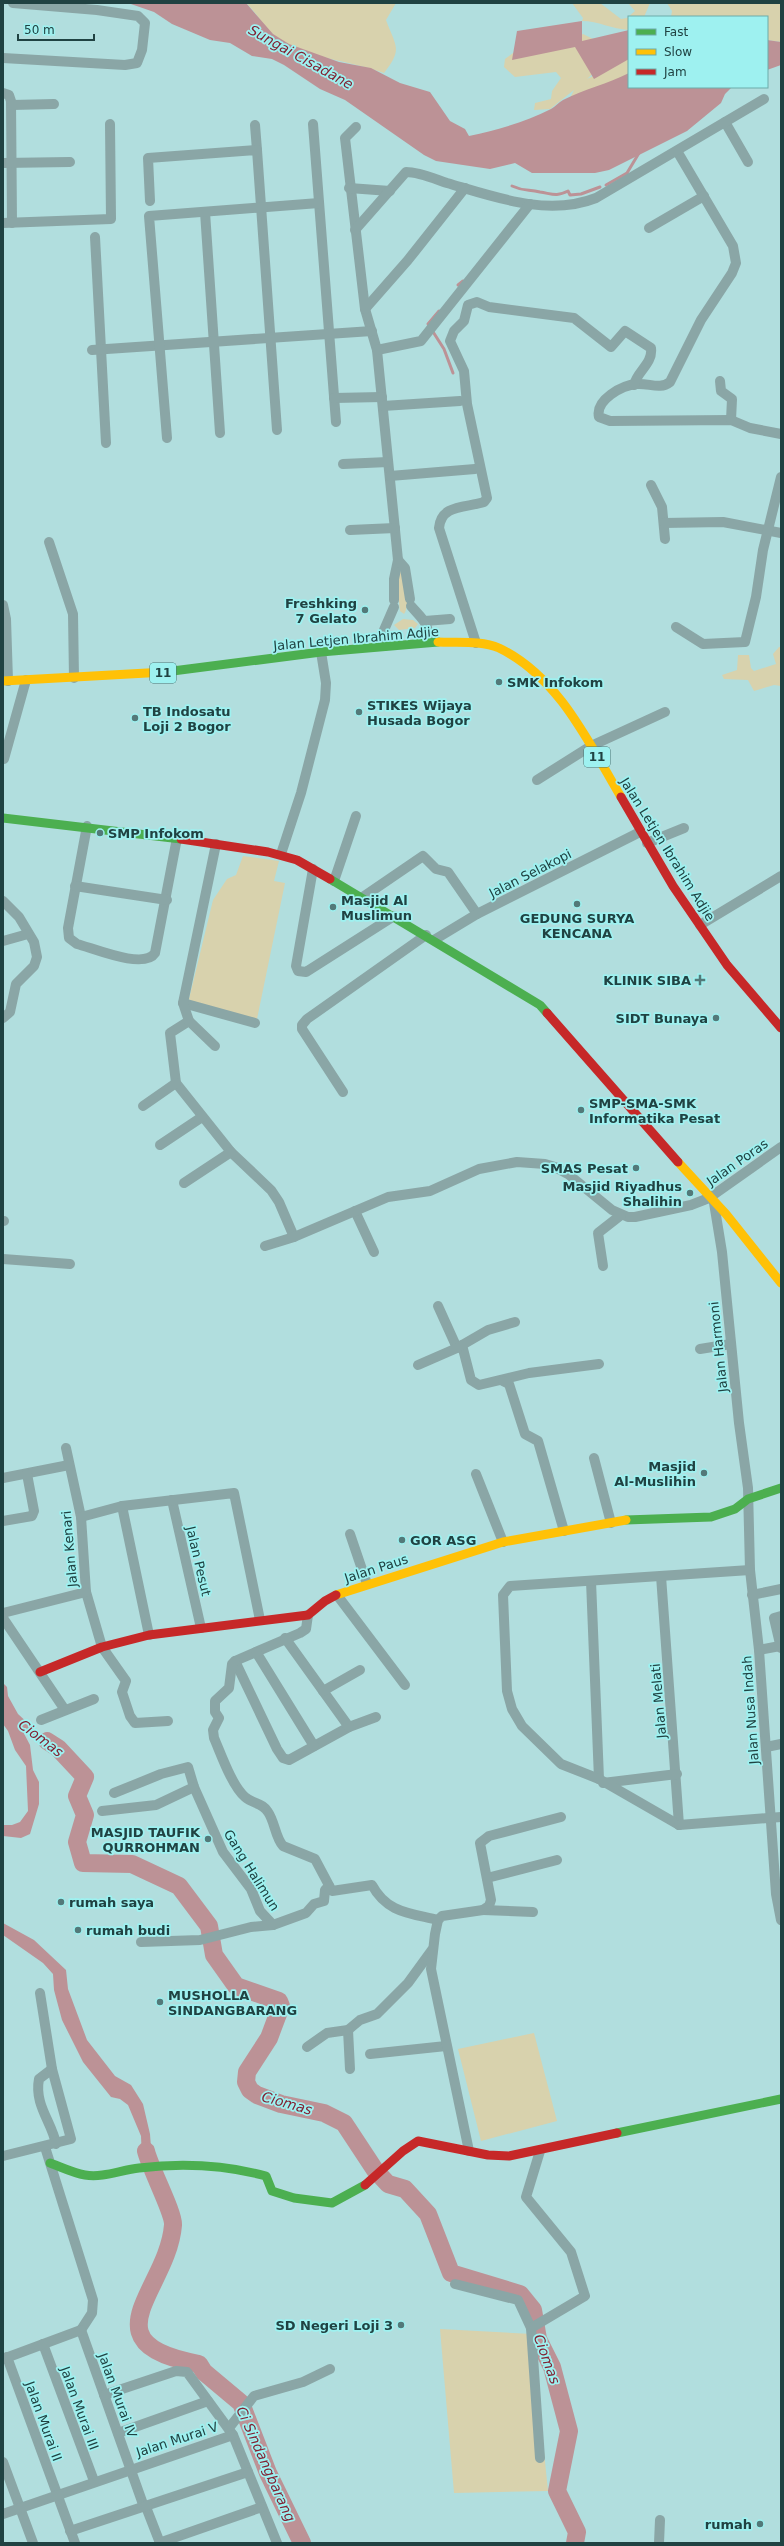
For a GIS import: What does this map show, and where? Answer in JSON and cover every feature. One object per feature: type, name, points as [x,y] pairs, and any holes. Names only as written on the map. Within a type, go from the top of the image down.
[{"type":"street","points":[[3,58],[99,65],[124,65],[137,63],[143,37],[145,23],[143,19],[138,16],[97,10],[13,3]]},
{"type":"street","points":[[3,93],[10,97],[12,105],[7,163],[8,223],[111,219],[110,124]]},
{"type":"street","points":[[355,230],[403,175],[411,172],[465,188],[530,204],[562,206],[581,204],[596,198],[764,99]]},
{"type":"street","points":[[12,105],[54,104]]},
{"type":"street","points":[[725,122],[748,162]]},
{"type":"street","points":[[313,124],[336,422]]},
{"type":"street","points":[[255,125],[277,430]]},
{"type":"street","points":[[356,127],[345,138],[349,188],[365,308],[377,350],[398,560],[394,578],[394,604],[384,630],[385,646]]},
{"type":"street","points":[[150,201],[148,158],[257,150]]},
{"type":"street","points":[[677,151],[733,246],[736,259],[734,268],[701,320],[670,382],[663,386],[634,385],[612,394],[602,403],[598,412],[599,417],[610,422],[731,420],[750,428],[781,434]]},
{"type":"street","points":[[7,163],[70,162]]},
{"type":"street","points":[[349,188],[390,191]]},
{"type":"street","points":[[365,308],[408,260],[465,188]]},
{"type":"street","points":[[650,228],[704,196]]},
{"type":"street","points":[[167,438],[161,345],[149,216],[319,203]]},
{"type":"street","points":[[377,350],[413,344],[426,335],[436,320],[508,235],[530,204]]},
{"type":"street","points":[[206,212],[220,433]]},
{"type":"street","points":[[94,237],[96,350],[106,443]]},
{"type":"street","points":[[476,643],[439,528],[441,517],[446,512],[484,502],[487,498],[467,404],[464,371],[450,340],[454,331],[464,321],[468,305],[477,302],[489,306],[574,318],[611,347],[626,331],[651,348],[652,355],[644,369],[636,376],[634,385]]},
{"type":"street","points":[[96,350],[372,332]]},
{"type":"street","points":[[720,381],[721,391],[732,399],[731,420]]},
{"type":"street","points":[[334,398],[382,401],[460,401]]},
{"type":"street","points":[[343,464],[388,462]]},
{"type":"street","points":[[390,476],[475,469]]},
{"type":"street","points":[[676,628],[703,644],[745,642],[768,530],[781,477]]},
{"type":"street","points":[[651,485],[662,507],[665,539]]},
{"type":"street","points":[[664,523],[723,522],[781,533]]},
{"type":"street","points":[[350,530],[395,528]]},
{"type":"street","points":[[49,542],[73,614],[74,678]]},
{"type":"street","points":[[398,560],[405,568],[410,603],[425,621],[429,634],[427,642]]},
{"type":"street","points":[[3,605],[7,645],[5,681]]},
{"type":"street","points":[[425,621],[450,619]]},
{"type":"street","name":"Jalan Letjen Ibrahim Adjie","points":[[5,681],[181,671],[321,652],[427,642],[476,643],[498,648],[535,671],[555,693],[591,746],[640,832],[700,926],[727,965],[781,1028]]},
{"type":"street","points":[[281,854],[301,793],[325,700],[326,683],[321,652]]},
{"type":"street","points":[[4,759],[26,680]]},
{"type":"street","points":[[537,780],[591,746],[665,712]]},
{"type":"street","points":[[334,881],[356,816]]},
{"type":"street","points":[[3,818],[87,826],[281,854],[313,869],[430,937],[548,1013],[726,1214],[781,1283]]},
{"type":"street","points":[[87,826],[68,928],[69,938],[77,944],[136,961],[148,959],[155,953],[167,900],[177,838]]},
{"type":"street","points":[[647,843],[684,828]]},
{"type":"street","name":"Jalan Selakopi","points":[[343,1092],[302,1029],[302,1024],[307,1019],[430,937],[640,832]]},
{"type":"street","points":[[215,1046],[189,1021],[183,1003],[216,844]]},
{"type":"street","points":[[363,898],[423,856],[436,869],[448,872],[477,914]]},
{"type":"street","points":[[313,869],[296,966],[298,971],[306,972],[394,916]]},
{"type":"street","points":[[700,926],[781,876]]},
{"type":"street","points":[[75,886],[167,900]]},
{"type":"street","points":[[3,901],[19,917],[36,947],[37,960],[34,966],[16,984],[10,1012],[3,1018]]},
{"type":"street","points":[[3,941],[28,934]]},
{"type":"street","points":[[183,1003],[255,1023]]},
{"type":"street","points":[[189,1021],[170,1033],[176,1083],[231,1152],[271,1190],[279,1202],[294,1236]]},
{"type":"street","points":[[143,1106],[176,1083]]},
{"type":"street","points":[[160,1145],[202,1117]]},
{"type":"street","name":"Jalan Poras","points":[[621,1215],[635,1217],[712,1200],[781,1147]]},
{"type":"street","points":[[184,1183],[231,1152]]},
{"type":"street","points":[[265,1246],[294,1236],[388,1197],[430,1192],[484,1168],[529,1162],[545,1164],[568,1174],[612,1210],[621,1215],[598,1233],[603,1266]]},
{"type":"street","name":"Jalan Harmoni","points":[[712,1200],[722,1252],[748,1499]]},
{"type":"street","points":[[356,1211],[374,1252]]},
{"type":"street","points":[[3,1259],[70,1264]]},
{"type":"street","points":[[438,1306],[460,1347],[473,1383],[479,1385],[503,1381],[529,1374],[599,1364]]},
{"type":"street","points":[[418,1365],[460,1347],[488,1330],[515,1322]]},
{"type":"street","points":[[700,1349],[731,1344]]},
{"type":"street","points":[[503,1381],[509,1384],[525,1434],[538,1440],[564,1531]]},
{"type":"street","name":"Jalan Kenari","points":[[66,1448],[81,1517],[86,1592],[102,1646],[126,1681],[122,1692],[135,1723],[168,1721]]},
{"type":"street","points":[[594,1458],[611,1523]]},
{"type":"street","points":[[3,1478],[69,1465]]},
{"type":"street","points":[[3,1521],[32,1516],[34,1511],[27,1474]]},
{"type":"street","points":[[476,1474],[503,1542]]},
{"type":"street","name":"Jalan Paus","points":[[308,1615],[325,1601],[337,1594],[503,1542],[635,1519],[712,1517],[735,1509],[748,1499],[781,1488]]},
{"type":"street","points":[[81,1517],[122,1506],[232,1492],[235,1494],[260,1620]]},
{"type":"street","name":"Jalan Nusa Indah","points":[[748,1499],[750,1570],[759,1650],[766,1747],[776,1818],[776,1894],[781,1920]]},
{"type":"street","name":"Jalan Pesut","points":[[172,1500],[201,1628]]},
{"type":"street","points":[[122,1506],[149,1635]]},
{"type":"street","points":[[350,1534],[366,1584]]},
{"type":"street","points":[[750,1570],[591,1582],[510,1586],[505,1590],[503,1603],[507,1691],[512,1709],[522,1726],[550,1755],[572,1770],[601,1781],[680,1825],[776,1818]]},
{"type":"street","name":"Jalan Melati","points":[[661,1576],[680,1825]]},
{"type":"street","points":[[591,1582],[601,1781]]},
{"type":"street","points":[[752,1595],[781,1589]]},
{"type":"street","points":[[3,1614],[86,1592]]},
{"type":"street","points":[[337,1594],[405,1684]]},
{"type":"street","points":[[40,1672],[102,1646],[149,1635],[308,1615],[306,1629],[235,1661],[232,1664],[229,1688],[215,1701],[215,1712],[219,1718],[212,1730],[214,1738],[236,1784],[246,1798],[267,1810],[273,1820],[279,1841],[283,1846],[315,1859],[332,1891],[337,1892],[372,1885],[383,1900],[395,1910],[438,1920]]},
{"type":"street","points":[[759,1650],[780,1647],[774,1618],[781,1616]]},
{"type":"street","points":[[3,1618],[65,1710]]},
{"type":"street","points":[[285,1638],[349,1727]]},
{"type":"street","points":[[256,1652],[314,1746]]},
{"type":"street","points":[[235,1661],[283,1758],[289,1760],[349,1727],[376,1717]]},
{"type":"street","points":[[323,1691],[360,1670]]},
{"type":"street","points":[[41,1720],[94,1699]]},
{"type":"street","points":[[766,1747],[781,1744]]},
{"type":"street","name":"Gang Halimun","points":[[114,1793],[161,1774],[188,1767],[194,1788],[223,1852],[251,1889],[260,1911],[273,1925]]},
{"type":"street","points":[[601,1781],[677,1774]]},
{"type":"street","points":[[102,1811],[156,1805],[194,1788]]},
{"type":"street","points":[[482,1910],[489,1906],[491,1900],[480,1843],[489,1836],[561,1817]]},
{"type":"street","points":[[486,1878],[557,1860]]},
{"type":"street","points":[[141,1942],[209,1938],[251,1927],[273,1925],[306,1913],[314,1904],[324,1901],[325,1890],[329,1886]]},
{"type":"street","points":[[469,2151],[431,1969],[432,1950],[438,1920],[447,1914],[482,1910],[533,1912]]},
{"type":"street","points":[[307,2047],[327,2033],[348,2030],[360,2020],[377,2014],[408,1983],[432,1950]]},
{"type":"street","points":[[3,2156],[45,2147],[71,2139],[52,2069],[40,1993]]},
{"type":"street","points":[[348,2030],[350,2069]]},
{"type":"street","points":[[370,2054],[446,2046]]},
{"type":"street","points":[[52,2069],[39,2079],[38,2086],[44,2116],[56,2144]]},
{"type":"street","points":[[50,2163],[85,2176],[103,2175],[139,2168],[214,2165],[244,2170],[268,2178],[272,2191],[294,2198],[332,2203],[372,2182],[403,2151],[418,2141],[502,2156],[540,2151],[781,2099]]},
{"type":"street","points":[[5,2358],[81,2330],[92,2313],[92,2300],[45,2147]]},
{"type":"street","points":[[532,2328],[585,2296],[570,2252],[526,2197],[540,2151]]},
{"type":"street","points":[[454,2284],[518,2300],[532,2328],[540,2458]]},
{"type":"street","name":"Jalan Murai IV","points":[[81,2330],[130,2469],[160,2543]]},
{"type":"street","name":"Jalan Murai III","points":[[43,2344],[94,2482]]},
{"type":"street","name":"Jalan Murai II","points":[[5,2358],[58,2494],[75,2543]]},
{"type":"street","points":[[231,2431],[254,2396],[303,2382],[330,2369]]},
{"type":"street","points":[[104,2395],[180,2370],[191,2376],[231,2431],[277,2543]]},
{"type":"street","points":[[118,2433],[208,2401]]},
{"type":"street","name":"Jalan Murai V","points":[[3,2514],[231,2431]]},
{"type":"street","points":[[3,2462],[33,2543]]},
{"type":"street","points":[[70,2531],[248,2472]]},
{"type":"street","points":[[160,2543],[262,2507]]},
{"type":"street","points":[[659,2543],[660,2520]]},
{"type":"shaded area","points":[[246,3],[396,3],[386,20],[395,42],[396,53],[384,73],[314,54],[286,43],[274,35]]},
{"type":"shaded area","points":[[572,3],[600,3],[621,19],[628,17],[628,30],[594,22],[582,21],[583,18]]},
{"type":"shaded area","points":[[628,3],[650,3],[644,16],[629,16],[635,11]]},
{"type":"shaded area","points":[[667,3],[781,3],[781,42],[768,40],[768,16],[671,16],[672,11]]},
{"type":"shaded area","points":[[583,34],[599,42],[596,71],[587,79],[599,73],[628,42],[628,74],[611,83],[570,98],[574,90],[550,109],[534,110],[535,103],[551,99],[552,91],[561,78],[556,72],[515,77],[504,67],[505,59],[513,53],[531,53],[550,49]]},
{"type":"shaded area","points":[[398,567],[403,577],[407,597],[406,610],[404,614],[400,611],[396,574]]},
{"type":"shaded area","points":[[403,619],[413,620],[418,624],[415,628],[399,630],[394,625]]},
{"type":"shaded area","points":[[779,647],[781,647],[781,686],[774,685],[754,691],[748,680],[724,679],[722,675],[737,670],[738,655],[749,655],[751,668],[754,671],[776,664],[773,654]]},
{"type":"shaded area","points":[[243,856],[279,861],[274,881],[285,883],[257,1019],[192,1003],[189,999],[213,900],[227,879],[236,875]]},
{"type":"shaded area","points":[[534,2033],[557,2121],[481,2141],[458,2049]]},
{"type":"shaded area","points":[[440,2329],[532,2334],[548,2491],[454,2493]]},
{"type":"water","name":"Sungai Cisadane","points":[[128,3],[246,3],[273,34],[289,44],[339,62],[371,68],[400,83],[430,92],[450,121],[465,129],[469,136],[521,122],[551,109],[571,96],[628,73],[628,88],[731,88],[725,94],[721,103],[687,131],[609,170],[595,173],[532,173],[515,163],[490,169],[436,161],[424,155],[345,100],[320,89],[284,65],[272,59],[252,56],[230,43],[210,40],[172,24],[154,12]]},
{"type":"water","points":[[582,21],[582,41],[628,30],[628,60],[594,79],[575,47],[512,60],[517,31]]},
{"type":"water","points":[[768,40],[781,42],[781,65],[768,70]]},
{"type":"water","points":[[3,1683],[7,1687],[8,1696],[18,1714],[44,1738],[56,1743],[71,1762],[66,1763],[56,1752],[20,1726],[30,1745],[33,1770],[39,1782],[39,1804],[30,1834],[21,1838],[3,1836],[3,1825],[12,1825],[20,1822],[28,1811],[26,1766],[15,1750],[8,1731],[3,1724]]},
{"type":"water","points":[[3,1923],[34,1940],[66,1970],[68,1989],[87,2040],[115,2076],[131,2085],[143,2104],[150,2134],[152,2161],[142,2161],[141,2136],[128,2105],[120,2099],[111,2097],[83,2062],[62,2020],[54,1990],[53,1974],[43,1963],[3,1935]]},
{"type":"waterway","points":[[606,185],[627,173],[639,153]]},
{"type":"waterway","points":[[512,186],[523,190],[554,194],[560,194],[568,191],[570,195],[581,194],[600,187]]},
{"type":"waterway","points":[[458,285],[463,281]]},
{"type":"waterway","points":[[439,311],[428,324],[444,349],[453,373]]},
{"type":"waterway","name":"Ciomas","points":[[47,1741],[58,1748],[85,1777],[77,1796],[85,1815],[77,1842],[83,1863],[132,1864],[179,1886],[209,1926],[214,1955],[236,1986],[279,2001],[281,2006],[269,2038],[247,2072],[246,2082],[250,2090],[257,2095],[281,2104],[324,2113],[344,2123],[375,2170],[388,2184],[405,2189],[428,2214],[451,2273],[520,2294],[533,2310],[538,2339],[552,2367],[569,2431],[557,2491],[577,2532],[575,2543]]},
{"type":"waterway","name":"Ci Sindangbarang","points":[[146,2151],[170,2211],[173,2225],[168,2249],[141,2311],[139,2328],[146,2343],[165,2355],[199,2364],[204,2372],[241,2403],[268,2473],[302,2543]]},
{"type":"traffic: fast","points":[[165,672],[321,652],[438,642]]},
{"type":"traffic: fast","points":[[3,818],[181,839]]},
{"type":"traffic: fast","points":[[330,879],[540,1005],[547,1013]]},
{"type":"traffic: fast","points":[[626,1520],[711,1517],[735,1509],[748,1499],[781,1488]]},
{"type":"traffic: fast","points":[[617,2133],[781,2099]]},
{"type":"traffic: fast","points":[[50,2163],[76,2173],[92,2176],[155,2166],[187,2165],[235,2169],[266,2176],[272,2191],[294,2198],[332,2203],[365,2185]]},
{"type":"traffic: slow","points":[[438,642],[469,642],[492,645],[520,660],[555,693],[570,713],[597,755],[621,797]]},
{"type":"traffic: slow","points":[[3,681],[165,672]]},
{"type":"traffic: slow","points":[[678,1162],[726,1214],[781,1283]]},
{"type":"traffic: slow","points":[[336,1595],[503,1542],[626,1520]]},
{"type":"traffic: jam","points":[[621,797],[673,886],[727,965],[781,1028]]},
{"type":"traffic: jam","points":[[181,839],[268,852],[297,860],[330,879]]},
{"type":"traffic: jam","points":[[547,1013],[678,1162]]},
{"type":"traffic: jam","points":[[40,1672],[102,1647],[149,1635],[308,1615],[325,1601],[336,1595]]},
{"type":"traffic: jam","points":[[365,2185],[403,2151],[418,2141],[488,2155],[509,2156],[617,2133]]},
{"type":"place","name":"Freshking 7 Gelato","points":[[365,610]]},
{"type":"place","name":"SMK Infokom","points":[[499,682]]},
{"type":"place","name":"STIKES Wijaya Husada Bogor","points":[[359,712]]},
{"type":"place","name":"TB Indosatu Loji 2 Bogor","points":[[135,718]]},
{"type":"place","name":"SMP Infokom","points":[[100,833]]},
{"type":"place","name":"GEDUNG SURYA KENCANA","points":[[577,904]]},
{"type":"place","name":"Masjid Al Muslimun","points":[[333,907]]},
{"type":"place","name":"KLINIK SIBA","points":[[700,980]]},
{"type":"place","name":"SIDT Bunaya","points":[[716,1018]]},
{"type":"place","name":"SMP-SMA-SMK Informatika Pesat","points":[[581,1110]]},
{"type":"place","name":"SMAS Pesat","points":[[636,1168]]},
{"type":"place","name":"Masjid Riyadhus Shalihin","points":[[690,1193]]},
{"type":"place","name":"Masjid Al-Muslihin","points":[[704,1473]]},
{"type":"place","name":"GOR ASG","points":[[402,1540]]},
{"type":"place","name":"MASJID TAUFIK QURROHMAN","points":[[208,1839]]},
{"type":"place","name":"rumah saya","points":[[61,1902]]},
{"type":"place","name":"rumah budi","points":[[78,1930]]},
{"type":"place","name":"MUSHOLLA SINDANGBARANG","points":[[160,2002]]},
{"type":"place","name":"SD Negeri Loji 3","points":[[401,2325]]},
{"type":"place","name":"rumah","points":[[760,2524]]}]
